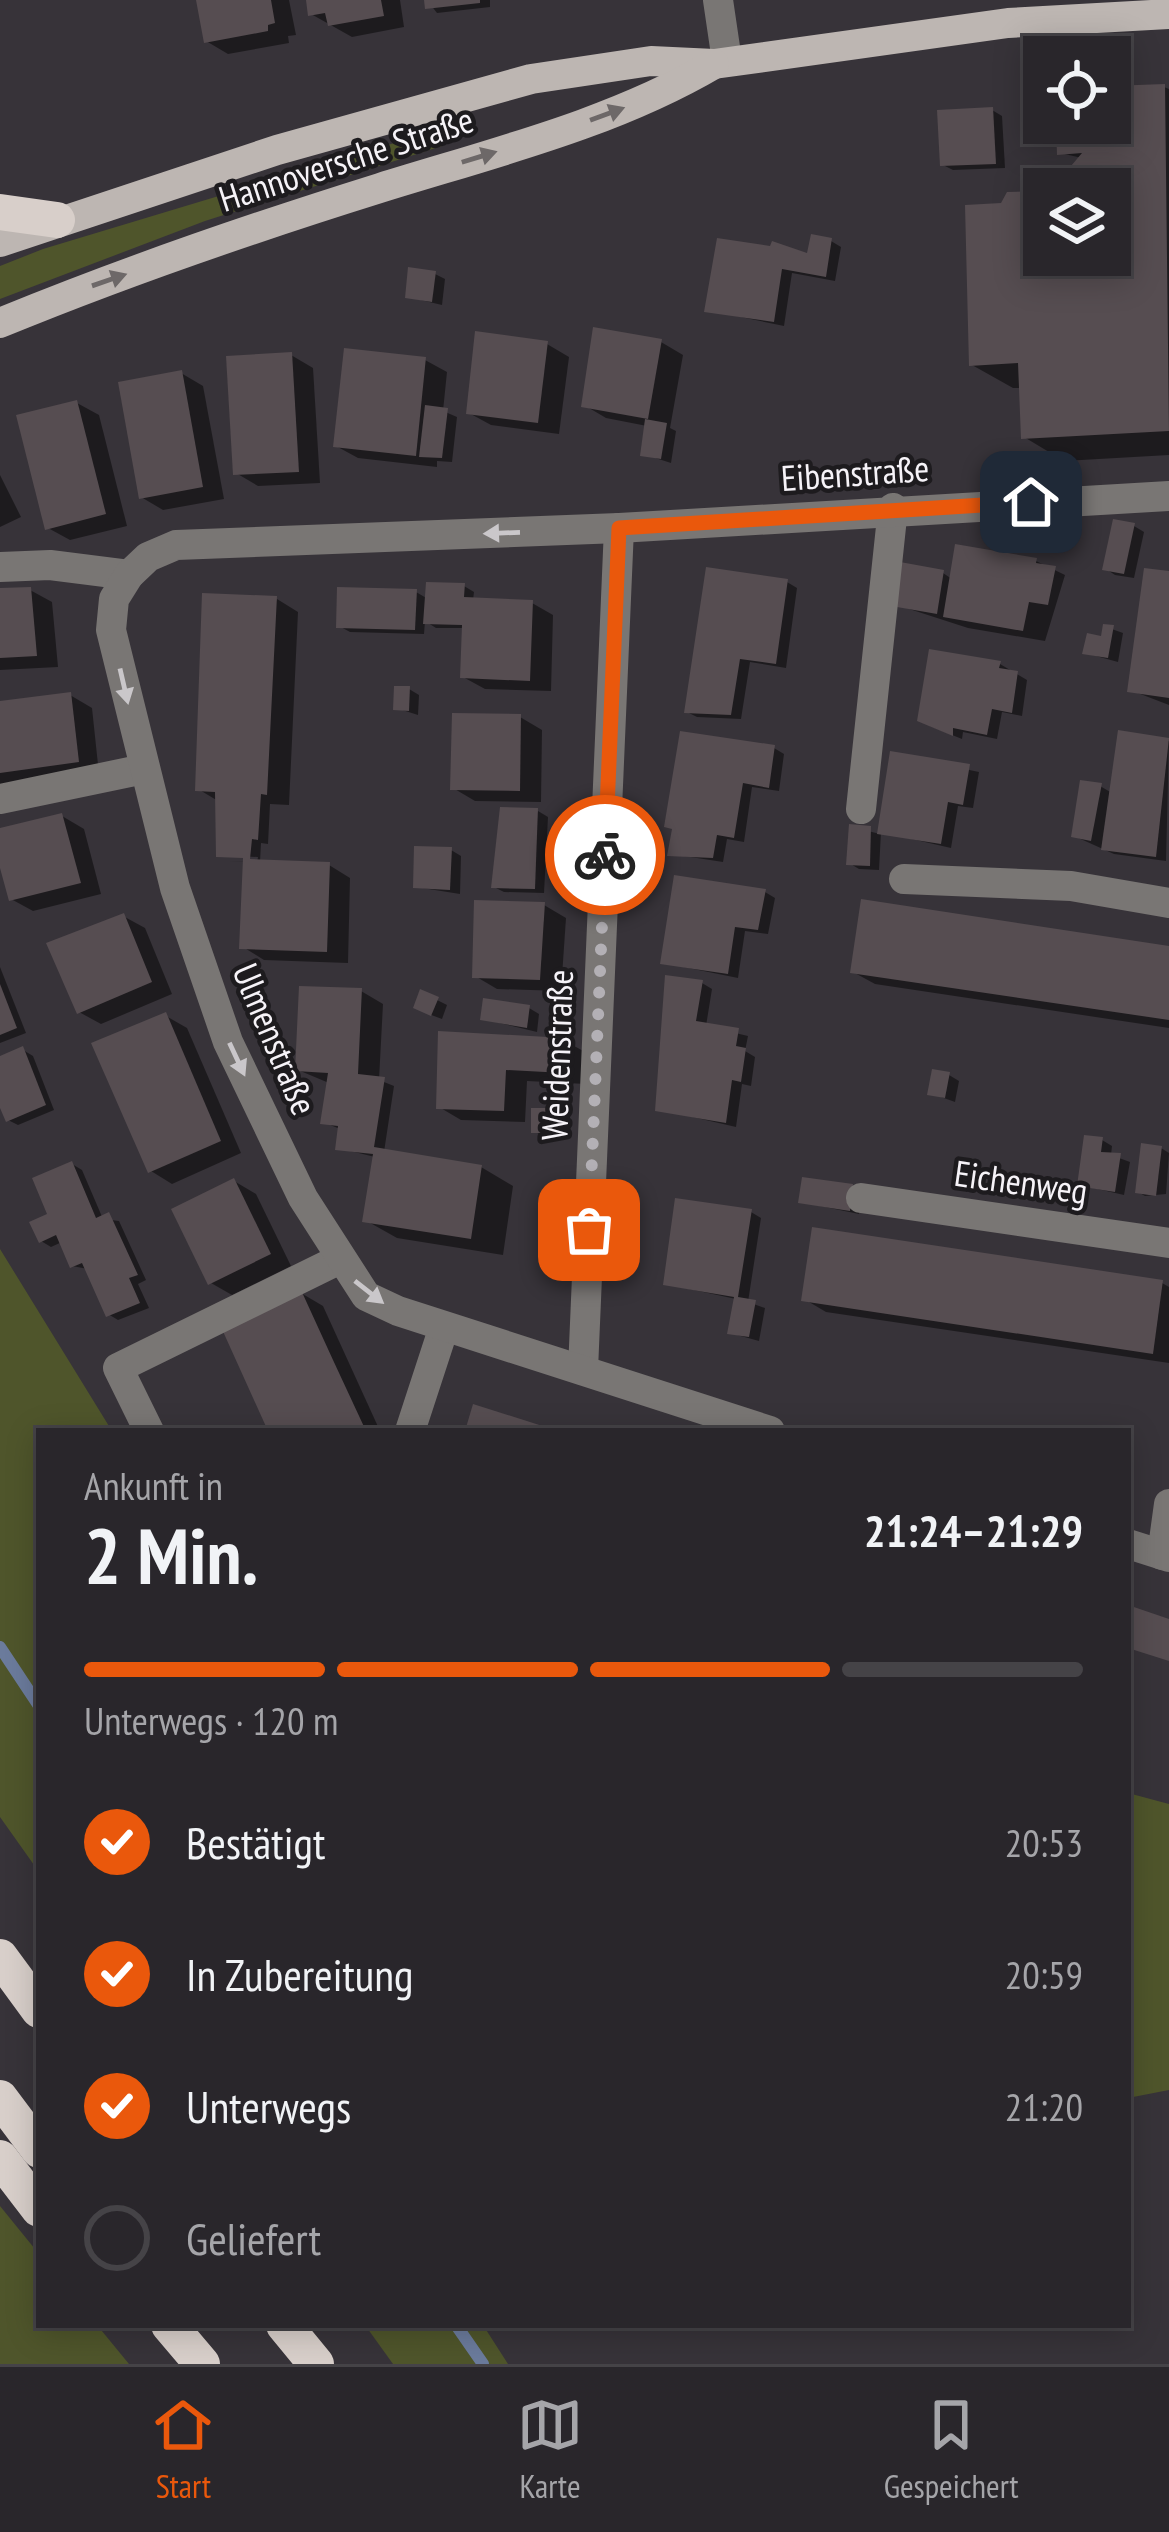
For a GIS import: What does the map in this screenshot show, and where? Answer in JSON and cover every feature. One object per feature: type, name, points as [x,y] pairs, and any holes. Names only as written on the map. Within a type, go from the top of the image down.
[{"type":"highway","points":[[0,212],[56,220]]},
{"type":"highway","points":[[0,1957],[36,2006]]},
{"type":"highway","points":[[0,2098],[36,2146]]},
{"type":"highway","points":[[0,2158],[36,2205]]},
{"type":"highway","points":[[172,2328],[202,2364]]},
{"type":"highway","points":[[286,2328],[316,2364]]},
{"type":"main road","name":"Hannoversche Straße","points":[[0,242],[277,150],[531,79],[651,61],[720,63],[988,25],[1169,14]]},
{"type":"main road","name":"Hannoversche Straße","points":[[0,323],[311,209],[546,136],[668,91],[720,63]]},
{"type":"street","points":[[718,0],[720,63]]},
{"type":"street","name":"Eibenstraße","points":[[619,528],[893,508],[1169,496]]},
{"type":"street","points":[[861,809],[893,508]]},
{"type":"street","points":[[0,567],[50,565],[129,575],[148,557],[176,545],[619,528]]},
{"type":"street","name":"Weidenstraße","points":[[583,1370],[619,528]]},
{"type":"street","name":"Ulmenstraße","points":[[129,575],[114,599],[111,630],[175,888],[228,1042],[338,1260],[366,1296],[444,1327],[761,1428]]},
{"type":"street","points":[[0,799],[144,769]]},
{"type":"street","points":[[904,879],[1071,886],[1169,903]]},
{"type":"street","name":"Eichenweg","points":[[861,1198],[1169,1244]]},
{"type":"street","points":[[148,1428],[118,1368],[338,1260]]},
{"type":"street","points":[[411,1428],[444,1327]]},
{"type":"street","points":[[1131,1545],[1165,1556],[1169,1504]]},
{"type":"green space","points":[[464,122],[467,129],[442,146],[205,221],[0,299],[0,266],[43,249]]},
{"type":"green space","points":[[0,1249],[110,1428],[36,1428],[36,1868],[0,1817]]},
{"type":"green space","points":[[1131,1794],[1169,1804],[1169,2090],[1131,2097]]},
{"type":"green space","points":[[0,2206],[36,2250],[36,2328],[99,2328],[129,2364],[0,2364]]},
{"type":"green space","points":[[367,2328],[485,2328],[508,2364],[393,2364]]},
{"type":"building","points":[[196,0],[271,0],[275,23],[268,25],[268,31],[204,43]]},
{"type":"building","points":[[306,0],[381,0],[384,16],[328,26],[325,13],[308,16]]},
{"type":"building","points":[[424,0],[480,0],[480,3],[425,9]]},
{"type":"building","points":[[1165,84],[1169,431],[1021,439],[1018,363],[969,366],[965,205],[1001,203],[1007,192],[1023,192],[1023,276],[1131,276],[1131,168],[1071,168],[1082,153],[1057,155],[1057,144],[1131,144],[1131,85]]},
{"type":"building","points":[[993,107],[996,164],[940,166],[937,110]]},
{"type":"building","points":[[811,234],[832,238],[826,277],[782,269],[774,322],[704,312],[717,238],[770,246],[772,241],[807,253]]},
{"type":"building","points":[[408,267],[436,271],[432,302],[405,298]]},
{"type":"building","points":[[593,327],[662,339],[648,419],[581,407]]},
{"type":"building","points":[[475,331],[548,341],[538,423],[466,414]]},
{"type":"building","points":[[344,348],[426,357],[416,456],[333,447]]},
{"type":"building","points":[[292,352],[299,472],[233,475],[226,356]]},
{"type":"building","points":[[182,370],[203,487],[139,499],[118,382]]},
{"type":"building","points":[[77,400],[106,514],[45,530],[16,415]]},
{"type":"building","points":[[425,405],[448,408],[442,458],[419,457]]},
{"type":"building","points":[[645,419],[667,423],[661,459],[640,456]]},
{"type":"building","points":[[1113,519],[1135,523],[1124,574],[1102,570]]},
{"type":"building","points":[[955,544],[1037,558],[1036,563],[1056,566],[1048,605],[1029,602],[1023,631],[943,617]]},
{"type":"building","points":[[900,562],[944,570],[937,614],[897,607]]},
{"type":"building","points":[[706,567],[788,579],[776,664],[740,659],[731,715],[684,713]]},
{"type":"building","points":[[1144,568],[1169,571],[1169,698],[1127,692]]},
{"type":"building","points":[[426,582],[465,583],[464,597],[533,600],[530,681],[460,678],[462,625],[423,624]]},
{"type":"building","points":[[31,587],[37,656],[0,658],[0,588]]},
{"type":"building","points":[[337,587],[417,589],[415,630],[336,628]]},
{"type":"building","points":[[202,593],[277,596],[267,795],[261,794],[258,840],[252,839],[250,859],[330,862],[327,952],[239,949],[243,858],[216,857],[215,792],[195,791]]},
{"type":"building","points":[[1103,624],[1114,625],[1108,658],[1082,654],[1087,633],[1101,636]]},
{"type":"building","points":[[929,649],[1001,661],[999,668],[1018,671],[1012,713],[992,709],[987,735],[953,728],[953,736],[917,721]]},
{"type":"building","points":[[394,686],[410,686],[409,711],[393,710]]},
{"type":"building","points":[[71,692],[79,762],[0,773],[0,701]]},
{"type":"building","points":[[452,713],[521,714],[520,791],[450,790]]},
{"type":"building","points":[[1118,730],[1169,738],[1156,857],[1101,850]]},
{"type":"building","points":[[680,731],[775,745],[769,788],[743,783],[734,838],[717,835],[713,858],[667,856],[672,829],[664,827]]},
{"type":"building","points":[[890,751],[970,764],[963,805],[948,802],[941,844],[877,834]]},
{"type":"building","points":[[1080,780],[1102,783],[1091,841],[1071,837]]},
{"type":"building","points":[[500,807],[538,808],[535,889],[491,888]]},
{"type":"building","points":[[62,813],[81,883],[9,901],[0,868],[0,828]]},
{"type":"building","points":[[849,824],[871,826],[870,866],[846,865]]},
{"type":"building","points":[[414,846],[452,847],[450,890],[413,888]]},
{"type":"building","points":[[674,875],[766,889],[758,930],[735,927],[728,974],[660,964]]},
{"type":"building","points":[[861,899],[1169,946],[1169,1020],[850,973]]},
{"type":"building","points":[[474,900],[545,902],[540,980],[472,978]]},
{"type":"building","points":[[124,913],[152,982],[77,1014],[46,943]]},
{"type":"building","points":[[665,975],[703,980],[696,1021],[739,1028],[736,1046],[746,1048],[741,1082],[732,1080],[726,1123],[655,1111]]},
{"type":"building","points":[[0,984],[17,1028],[0,1035]]},
{"type":"building","points":[[299,986],[362,988],[358,1074],[385,1077],[374,1147],[482,1165],[471,1239],[362,1222],[373,1154],[335,1150],[338,1126],[320,1124],[328,1073],[295,1071]]},
{"type":"building","points":[[420,989],[439,997],[431,1016],[413,1008]]},
{"type":"building","points":[[483,998],[530,1005],[527,1028],[480,1020]]},
{"type":"building","points":[[166,1012],[221,1141],[148,1173],[91,1043]]},
{"type":"building","points":[[438,1031],[566,1038],[564,1073],[506,1070],[504,1111],[436,1109]]},
{"type":"building","points":[[23,1046],[46,1105],[6,1122],[0,1108],[0,1056]]},
{"type":"building","points":[[932,1069],[950,1072],[945,1098],[927,1095]]},
{"type":"building","points":[[531,1108],[561,1108],[562,1133],[531,1133]]},
{"type":"building","points":[[1084,1135],[1103,1137],[1101,1152],[1121,1153],[1115,1192],[1077,1186]]},
{"type":"building","points":[[1141,1143],[1162,1146],[1156,1196],[1135,1193]]},
{"type":"building","points":[[72,1161],[96,1218],[109,1212],[138,1275],[129,1278],[140,1303],[106,1317],[82,1263],[70,1268],[56,1235],[39,1243],[29,1222],[47,1214],[32,1178]]},
{"type":"building","points":[[802,1177],[853,1184],[850,1211],[798,1203]]},
{"type":"building","points":[[234,1178],[271,1254],[208,1285],[171,1209]]},
{"type":"building","points":[[675,1198],[752,1209],[738,1297],[756,1300],[749,1337],[727,1334],[734,1297],[663,1285]]},
{"type":"building","points":[[812,1227],[1163,1280],[1153,1354],[801,1301]]},
{"type":"building","points":[[301,1290],[365,1428],[267,1428],[221,1327]]},
{"type":"building","points":[[473,1404],[549,1428],[466,1428]]},
{"type":"building","points":[[1131,1606],[1169,1619],[1169,1661],[1131,1649]]},
{"type":"waterway","points":[[0,1647],[36,1701]]},
{"type":"waterway","points":[[458,2328],[483,2364]]},
{"type":"way so far","points":[[589,1230],[605,855]]},
{"type":"route","points":[[605,855],[619,528],[1031,502]]}]
